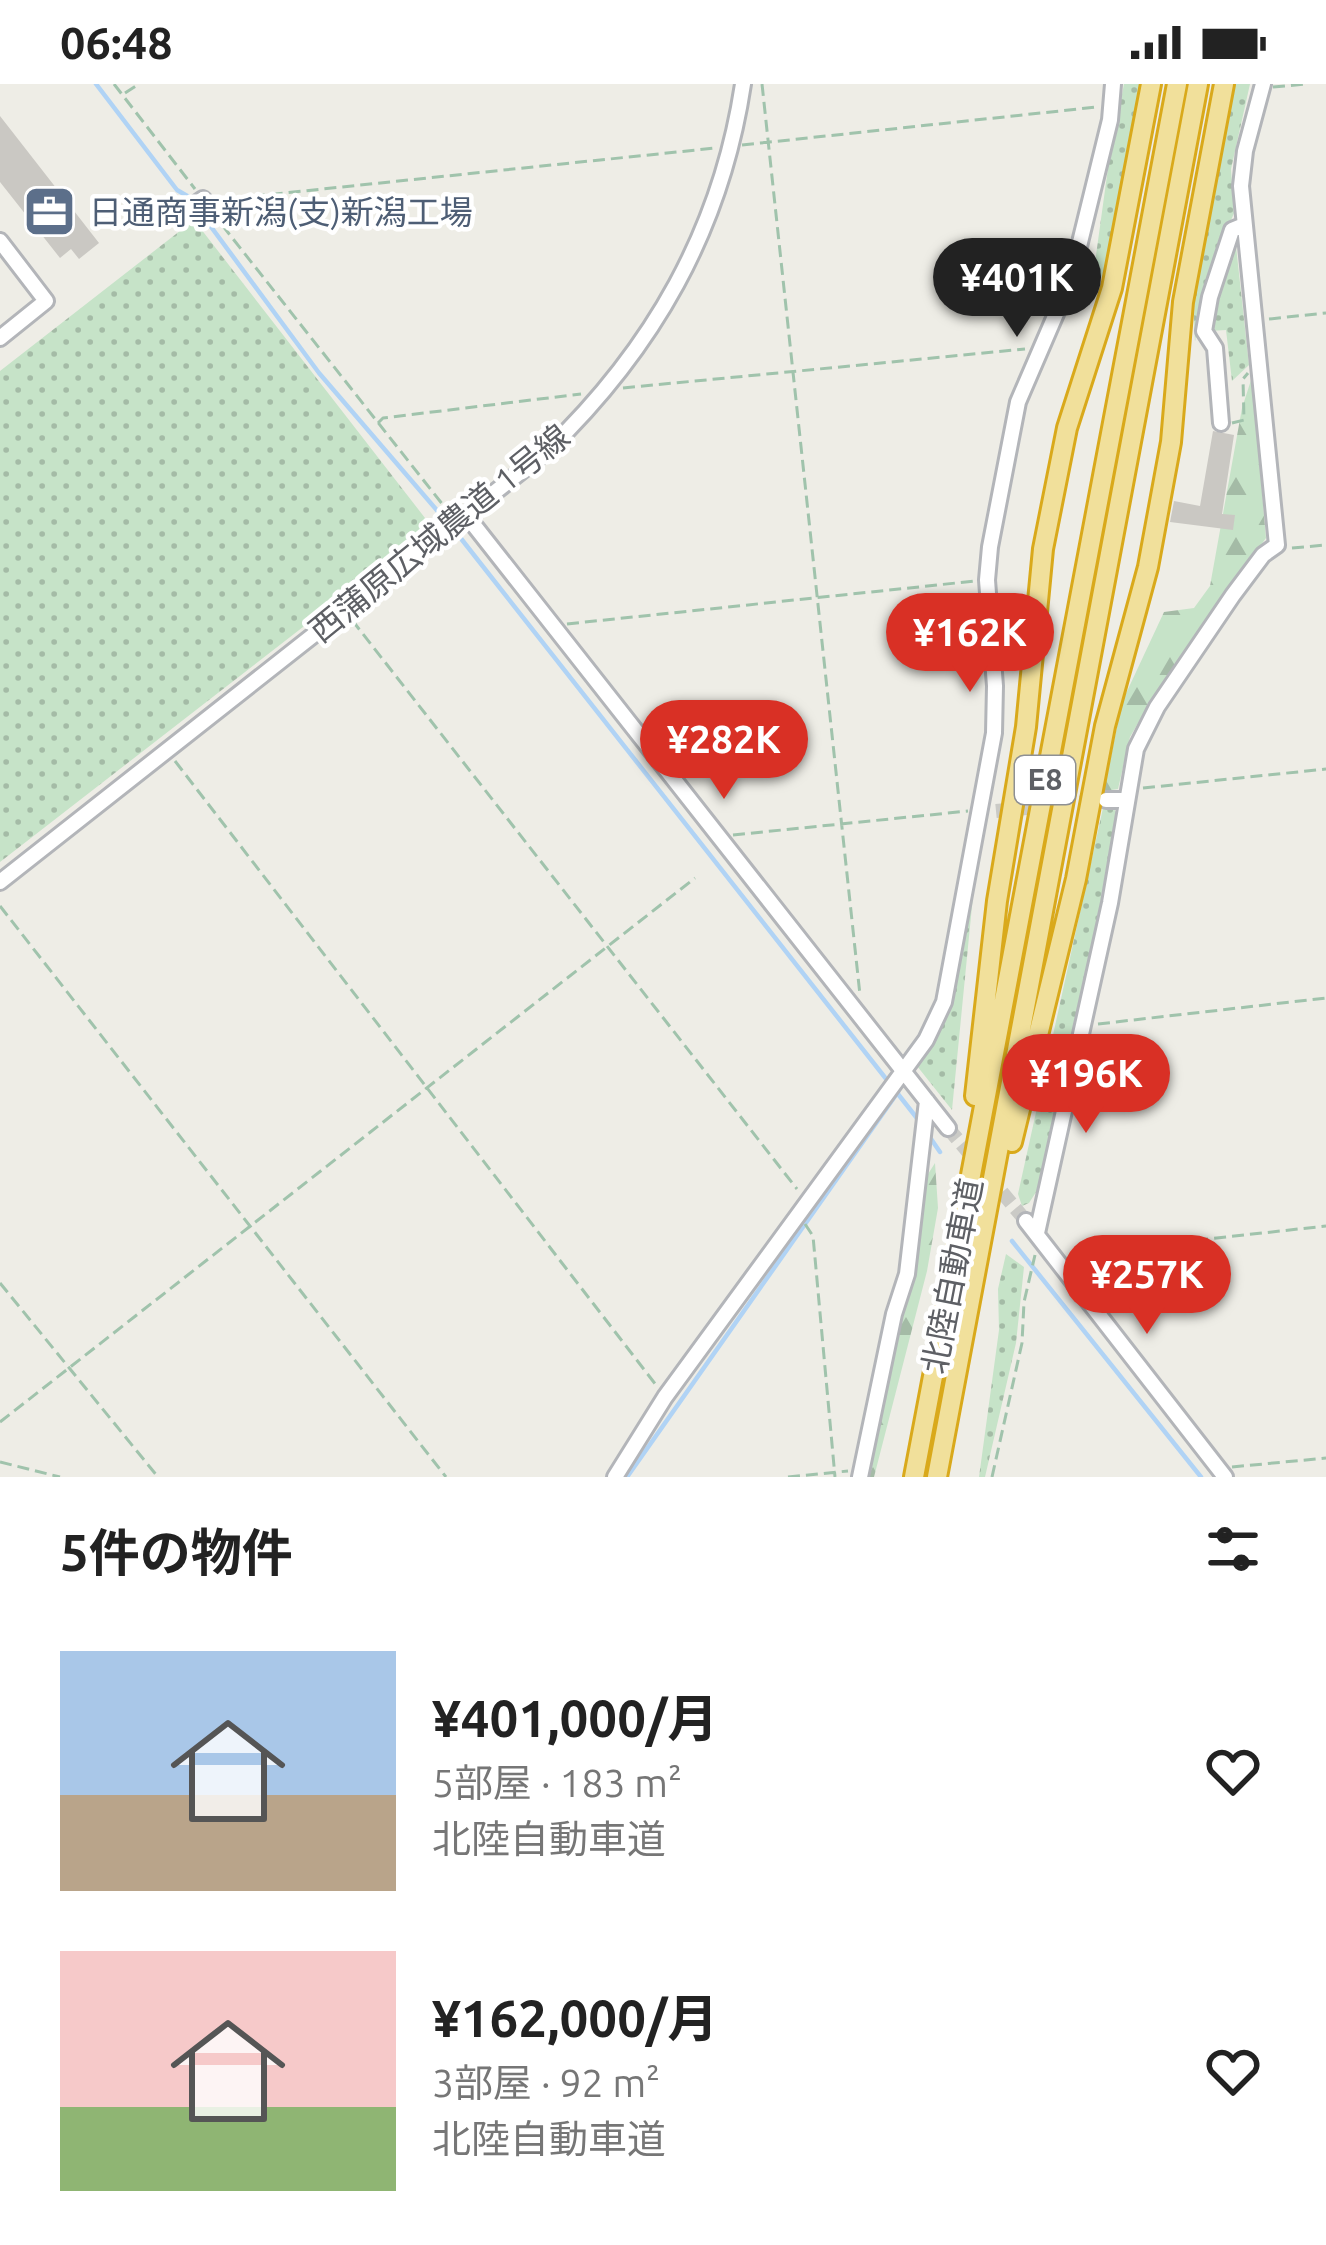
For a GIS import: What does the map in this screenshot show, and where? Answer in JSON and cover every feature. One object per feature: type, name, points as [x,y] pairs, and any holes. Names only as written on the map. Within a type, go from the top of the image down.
[{"type":"highway","points":[[959,1238],[997,901],[1026,727],[1042,549],[1067,428],[1112,288],[1151,84]]},
{"type":"highway","name":"北陸自動車道","points":[[914,1477],[1177,84]]},
{"type":"highway","name":"北陸自動車道","points":[[939,1468],[1198,84]]},
{"type":"highway","points":[[939,1468],[1002,1181],[1067,918],[1105,726],[1148,567],[1171,442],[1183,302],[1224,84]]},
{"type":"street","name":"西蒲原広域農道 1号線","points":[[0,882],[547,451],[599,400],[655,326],[700,237],[734,146],[743,84]]},
{"type":"street","points":[[614,1477],[665,1397],[926,1040],[944,1002],[988,811],[995,709],[987,580],[1016,414],[1071,279],[1114,84]]},
{"type":"street","points":[[1037,1233],[1110,903],[1136,749],[1157,706],[1233,595],[1263,555],[1277,545],[1242,169],[1265,84]]},
{"type":"street","points":[[1221,423],[1215,348],[1204,331],[1232,230],[1244,225]]},
{"type":"street","points":[[0,241],[46,302],[0,338]]},
{"type":"street","points":[[466,515],[948,1128]]},
{"type":"street","points":[[1106,800],[1126,795]]},
{"type":"street","points":[[861,1473],[894,1313],[907,1274],[927,1101]]},
{"type":"street","points":[[1026,1221],[1221,1472]]},
{"type":"path","points":[[114,84],[197,203],[376,424],[448,512],[466,515]]},
{"type":"path","points":[[123,95],[139,84]]},
{"type":"path","points":[[763,84],[860,1000],[856,1007]]},
{"type":"path","points":[[1265,84],[1307,84]]},
{"type":"path","points":[[197,203],[1112,106]]},
{"type":"path","points":[[1256,321],[1326,313]]},
{"type":"path","points":[[610,386],[627,389],[1022,348],[1038,353]]},
{"type":"path","points":[[1221,423],[1244,420],[1243,380],[1249,373],[1261,372]]},
{"type":"path","points":[[376,424],[382,418],[586,394],[599,400]]},
{"type":"path","points":[[1277,545],[1285,549],[1326,545]]},
{"type":"path","points":[[554,626],[987,580]]},
{"type":"path","points":[[344,610],[607,946],[803,1212],[813,1236],[835,1475]]},
{"type":"path","points":[[166,750],[665,1397]]},
{"type":"path","points":[[1126,795],[1326,769]]},
{"type":"path","points":[[719,836],[988,811]]},
{"type":"path","points":[[0,1422],[695,878]]},
{"type":"path","points":[[0,906],[446,1477]]},
{"type":"path","points":[[1084,1025],[1326,998]]},
{"type":"path","points":[[1052,1257],[1326,1226]]},
{"type":"path","points":[[992,1477],[1022,1343],[1037,1233]]},
{"type":"path","points":[[0,1283],[158,1477]]},
{"type":"path","points":[[1221,1472],[1326,1458]]},
{"type":"path","points":[[0,1462],[60,1477]]},
{"type":"path","points":[[788,1477],[861,1473]]},
{"type":"green space","points":[[1124,84],[1140,84],[1106,266],[1089,306],[1109,161]]},
{"type":"green space","points":[[1235,84],[1250,84],[1231,169],[1234,213],[1207,279],[1195,341],[1201,247]]},
{"type":"green space","points":[[194,220],[432,527],[0,862],[0,371]]},
{"type":"green space","points":[[1235,237],[1249,365],[1232,381],[1226,330],[1210,331]]},
{"type":"green space","points":[[1252,377],[1266,538],[1149,704],[1130,737],[1118,789],[1104,791],[1122,702],[1164,612],[1194,608],[1210,586],[1242,408]]},
{"type":"green space","points":[[1111,805],[1116,812],[1088,975],[1040,1186],[1022,1206],[1018,1194],[1103,808]]},
{"type":"green space","points":[[973,896],[952,1110],[917,1066],[945,1017]]},
{"type":"green space","points":[[935,1163],[938,1208],[927,1271],[874,1477],[866,1477],[923,1182]]},
{"type":"green space","points":[[1006,1254],[1024,1267],[1016,1343],[985,1477],[979,1477],[999,1330],[998,1289]]},
{"type":"building","name":"日通商事新潟(支)新潟工場","points":[[0,116],[99,243],[79,259],[71,249],[60,258],[0,182]]},
{"type":"building","points":[[1213,431],[1234,435],[1222,514],[1235,515],[1233,530],[1170,522],[1174,501],[1200,506]]},
{"type":"waterway","points":[[96,84],[177,190],[189,197],[319,373],[459,536],[920,1122]]},
{"type":"waterway","points":[[627,1477],[898,1092]]},
{"type":"waterway","points":[[929,1136],[940,1152]]},
{"type":"waterway","points":[[1012,1241],[1201,1477]]},
{"type":"tunnel","points":[[996,811],[1098,801]]},
{"type":"tunnel","points":[[948,1128],[1026,1221]]},
{"type":"place","name":"日通商事新潟(支)新潟工場","points":[[50,212]]}]
